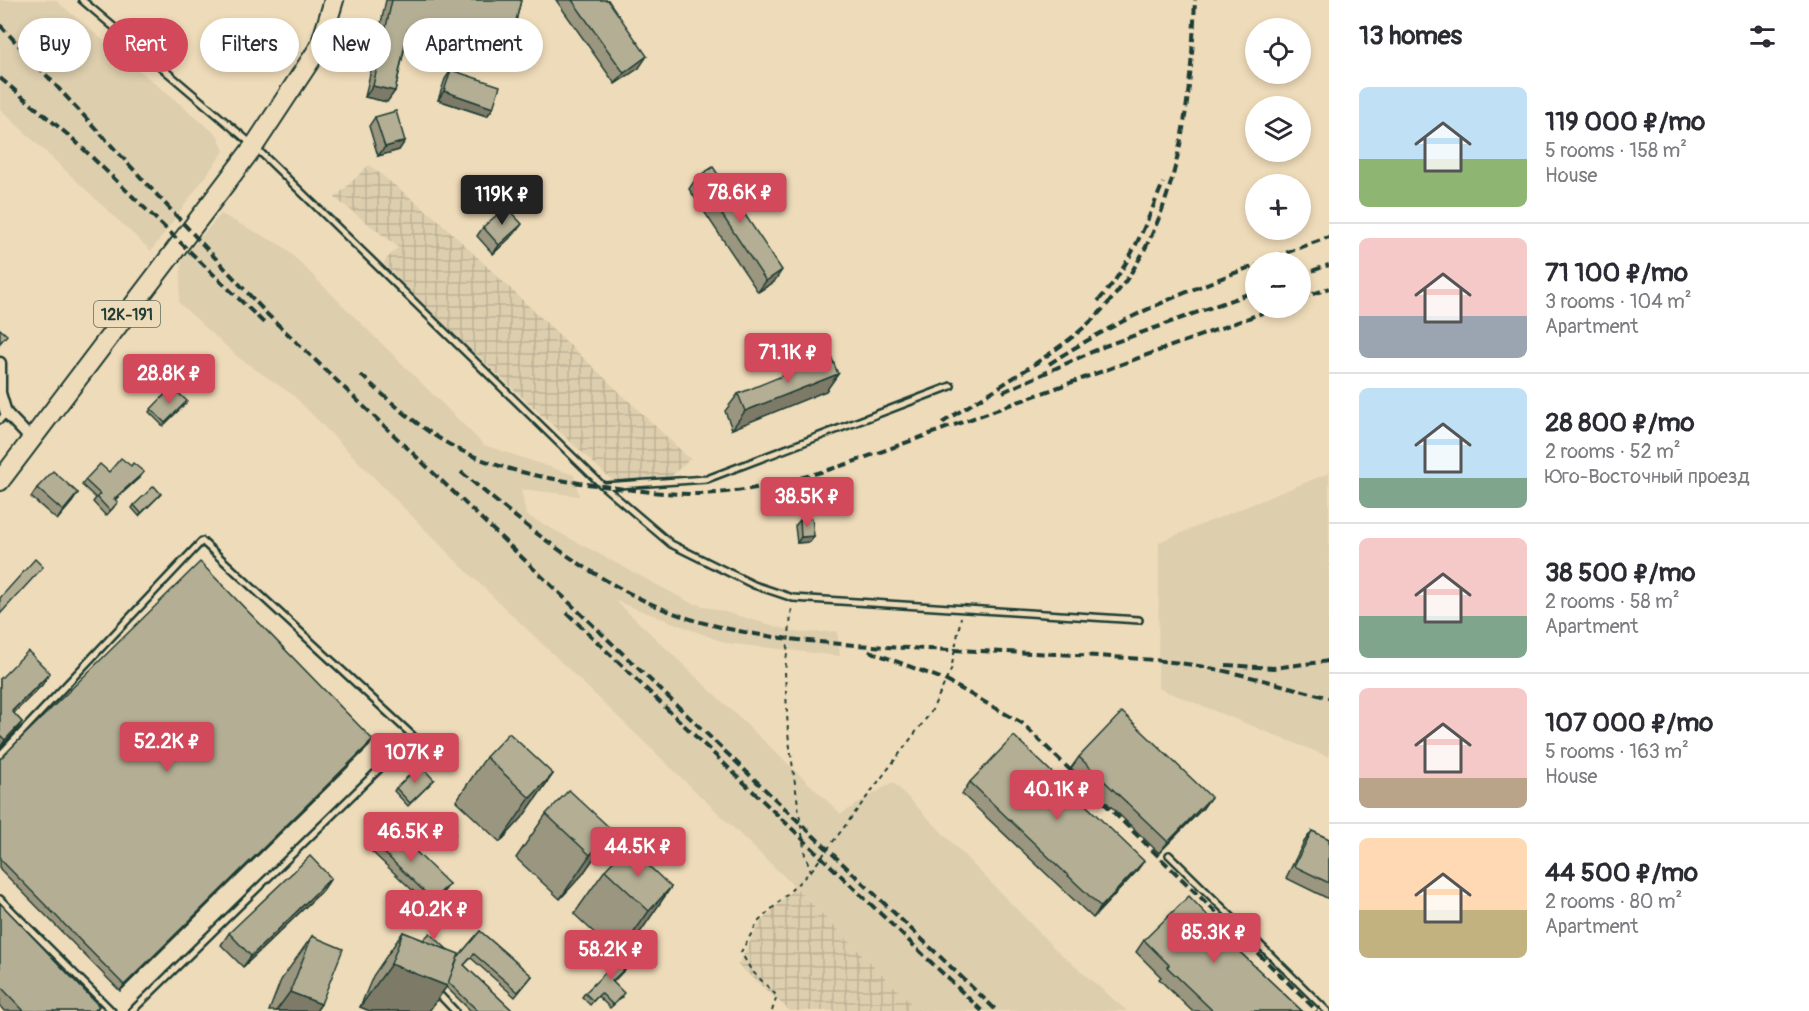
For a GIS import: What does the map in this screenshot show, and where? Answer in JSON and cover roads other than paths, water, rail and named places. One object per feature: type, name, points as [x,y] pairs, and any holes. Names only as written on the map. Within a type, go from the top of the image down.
[{"type":"main road","name":"12К-191","points":[[0,481],[254,146],[320,46],[334,0]]},
{"type":"street","points":[[0,363],[3,416],[31,439]]},
{"type":"lane","points":[[82,0],[254,146],[603,486],[671,544],[754,585],[793,597],[1139,620]]},
{"type":"lane","points":[[603,486],[707,479],[951,386]]},
{"type":"lane","points":[[0,755],[202,541],[413,736],[132,1011]]},
{"type":"lane","points":[[1169,855],[1328,1011]]},
{"type":"lane","points":[[0,899],[112,1011]]},
{"type":"lane","points":[[430,986],[455,1011]]},
{"type":"railway","points":[[942,423],[1026,370],[1075,335],[1109,302],[1136,265],[1156,225],[1171,182],[1188,92],[1195,0]]},
{"type":"railway","points":[[0,25],[268,315],[997,1011]]},
{"type":"railway","points":[[0,78],[73,139],[264,323]]},
{"type":"railway","points":[[1098,301],[1128,260],[1163,183]]},
{"type":"railway","points":[[1288,252],[1329,237]]},
{"type":"railway","points":[[1311,271],[1329,265]]},
{"type":"railway","points":[[1049,364],[1098,334],[1150,308],[1245,269]]},
{"type":"railway","points":[[1311,295],[1329,288]]},
{"type":"railway","points":[[1003,392],[1105,346],[1245,295]]},
{"type":"railway","points":[[361,375],[432,434],[458,449],[493,464],[547,478],[657,493],[731,492],[771,485],[850,463],[1249,318]]},
{"type":"railway","points":[[461,472],[514,516],[570,558],[600,577],[662,608],[716,626],[781,638],[849,644],[1083,655],[1175,662],[1242,675],[1329,698]]},
{"type":"railway","points":[[567,613],[982,1011]]},
{"type":"railway","points":[[869,651],[943,679],[1022,723],[1317,1011]]},
{"type":"railway","points":[[1226,665],[1273,668],[1329,661]]}]
